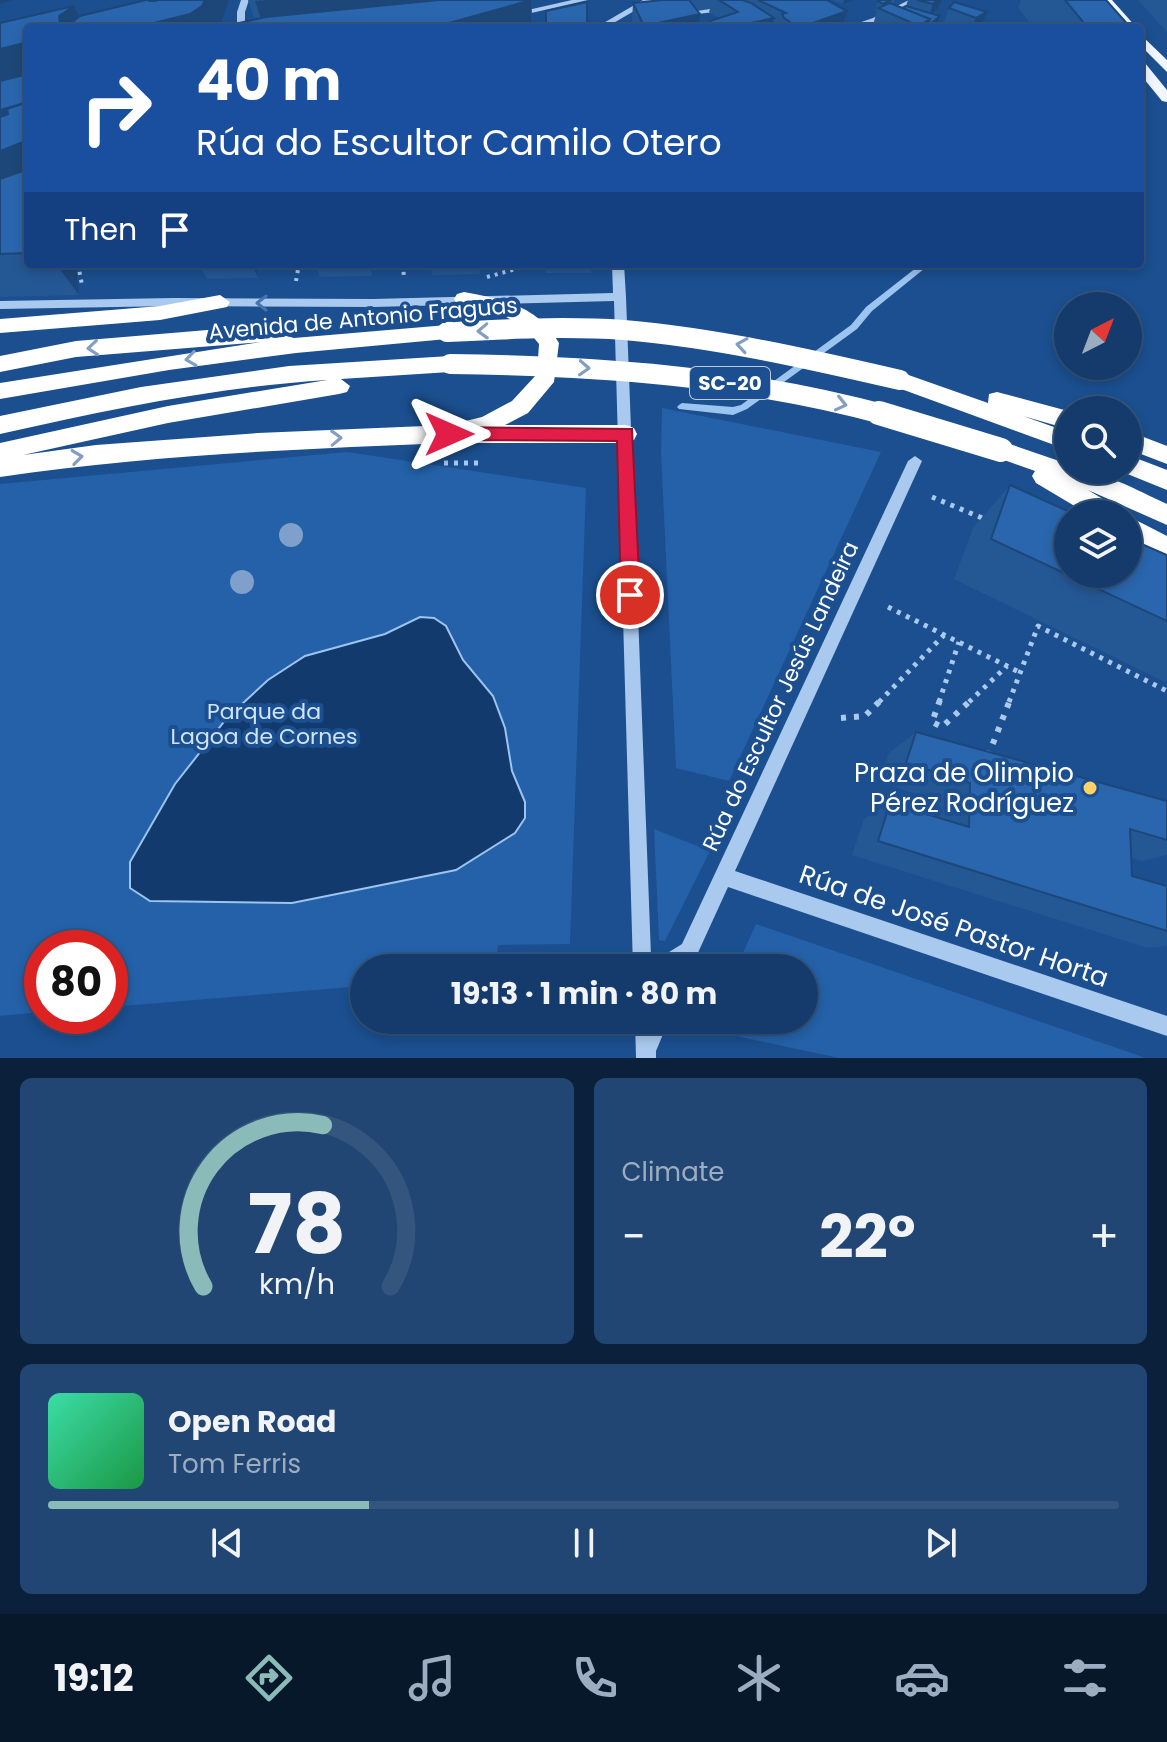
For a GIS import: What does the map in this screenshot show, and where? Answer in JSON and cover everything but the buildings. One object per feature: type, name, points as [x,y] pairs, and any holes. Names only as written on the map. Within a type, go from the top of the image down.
[{"type":"highway","points":[[449,434],[488,424],[520,407],[547,376],[549,343],[532,319],[515,310],[464,299]]},
{"type":"highway","points":[[0,326],[160,313],[220,302]]},
{"type":"highway","name":"Avenida de Antonio Fraguas","points":[[0,391],[169,362],[296,345],[447,332],[582,328],[713,341],[783,352],[900,380],[1012,412]]},
{"type":"highway","points":[[0,364],[76,349],[255,333],[296,345]]},
{"type":"highway","name":"SC-20","points":[[0,425],[141,395],[289,374],[450,364],[614,369],[786,391],[883,414],[1001,450],[1109,488],[1167,515]]},
{"type":"highway","name":"SC-20","points":[[0,452],[108,425],[247,398],[341,386],[402,368]]},
{"type":"highway","name":"SC-20","points":[[1012,412],[1054,418]]},
{"type":"highway","name":"SC-20","points":[[1012,412],[1054,434]]},
{"type":"highway","points":[[0,468],[96,454],[243,443],[449,434],[626,434]]},
{"type":"highway","points":[[1142,445],[1167,455]]},
{"type":"highway","name":"SC-20","points":[[1001,450],[1085,500]]},
{"type":"highway","points":[[1142,470],[1167,480]]},
{"type":"highway","points":[[1142,534],[1167,549]]},
{"type":"main road","points":[[1106,0],[1127,24]]},
{"type":"main road","points":[[1144,42],[1167,68]]},
{"type":"main road","points":[[1144,71],[1167,98]]},
{"type":"street","points":[[241,24],[245,0]]},
{"type":"street","points":[[506,15],[584,0]]},
{"type":"street","points":[[606,24],[649,0]]},
{"type":"street","points":[[862,24],[912,2]]},
{"type":"street","points":[[665,15],[733,4],[742,14]]},
{"type":"street","points":[[632,8],[646,13]]},
{"type":"street","points":[[618,268],[642,954]]},
{"type":"street","points":[[0,305],[373,303],[620,297]]},
{"type":"street","name":"Rúa do Escultor Jesús Landeira","points":[[687,954],[915,461]]},
{"type":"street","name":"Rúa de José Pastor Horta","points":[[723,876],[1167,1026]]},
{"type":"street","points":[[645,1034],[646,1055]]},
{"type":"street","points":[[646,1055],[654,1034]]},
{"type":"path","points":[[298,281],[299,268]]},
{"type":"path","points":[[403,268],[404,279]]},
{"type":"path","points":[[486,277],[519,268]]},
{"type":"path","points":[[932,497],[999,526]]},
{"type":"path","points":[[888,607],[1021,673]]},
{"type":"path","points":[[986,759],[1038,626],[1167,691]]},
{"type":"path","points":[[841,718],[865,716],[944,635]]},
{"type":"path","points":[[959,642],[932,722],[942,727],[1007,666]]},
{"type":"green space","points":[[662,408],[881,452],[729,781],[676,768],[661,452]]},
{"type":"green space","name":"Parque da Lagoa de Cornes","points":[[347,452],[586,488],[570,944],[498,945],[497,954],[350,954],[350,987],[128,1006],[128,930],[24,930],[24,1014],[0,1016],[0,484]]},
{"type":"green space","points":[[654,829],[710,851],[665,941],[659,940]]},
{"type":"green space","points":[[756,924],[1146,1058],[839,1058],[727,1034],[818,1034],[818,954],[742,954]]},
{"type":"shaded area","points":[[420,617],[434,618],[446,626],[463,660],[493,696],[505,728],[512,771],[525,802],[525,818],[515,833],[456,870],[292,903],[150,901],[130,888],[130,862],[175,784],[227,718],[268,680],[305,656],[385,634]]},
{"type":"waterway","points":[[682,407],[733,411],[744,407],[854,327],[869,309],[921,268]]},
{"type":"place","name":"Praza de Olimpio Pérez Rodríguez","points":[[1090,788]]},
{"type":"route","points":[[449,434],[626,434],[630,595]]}]
